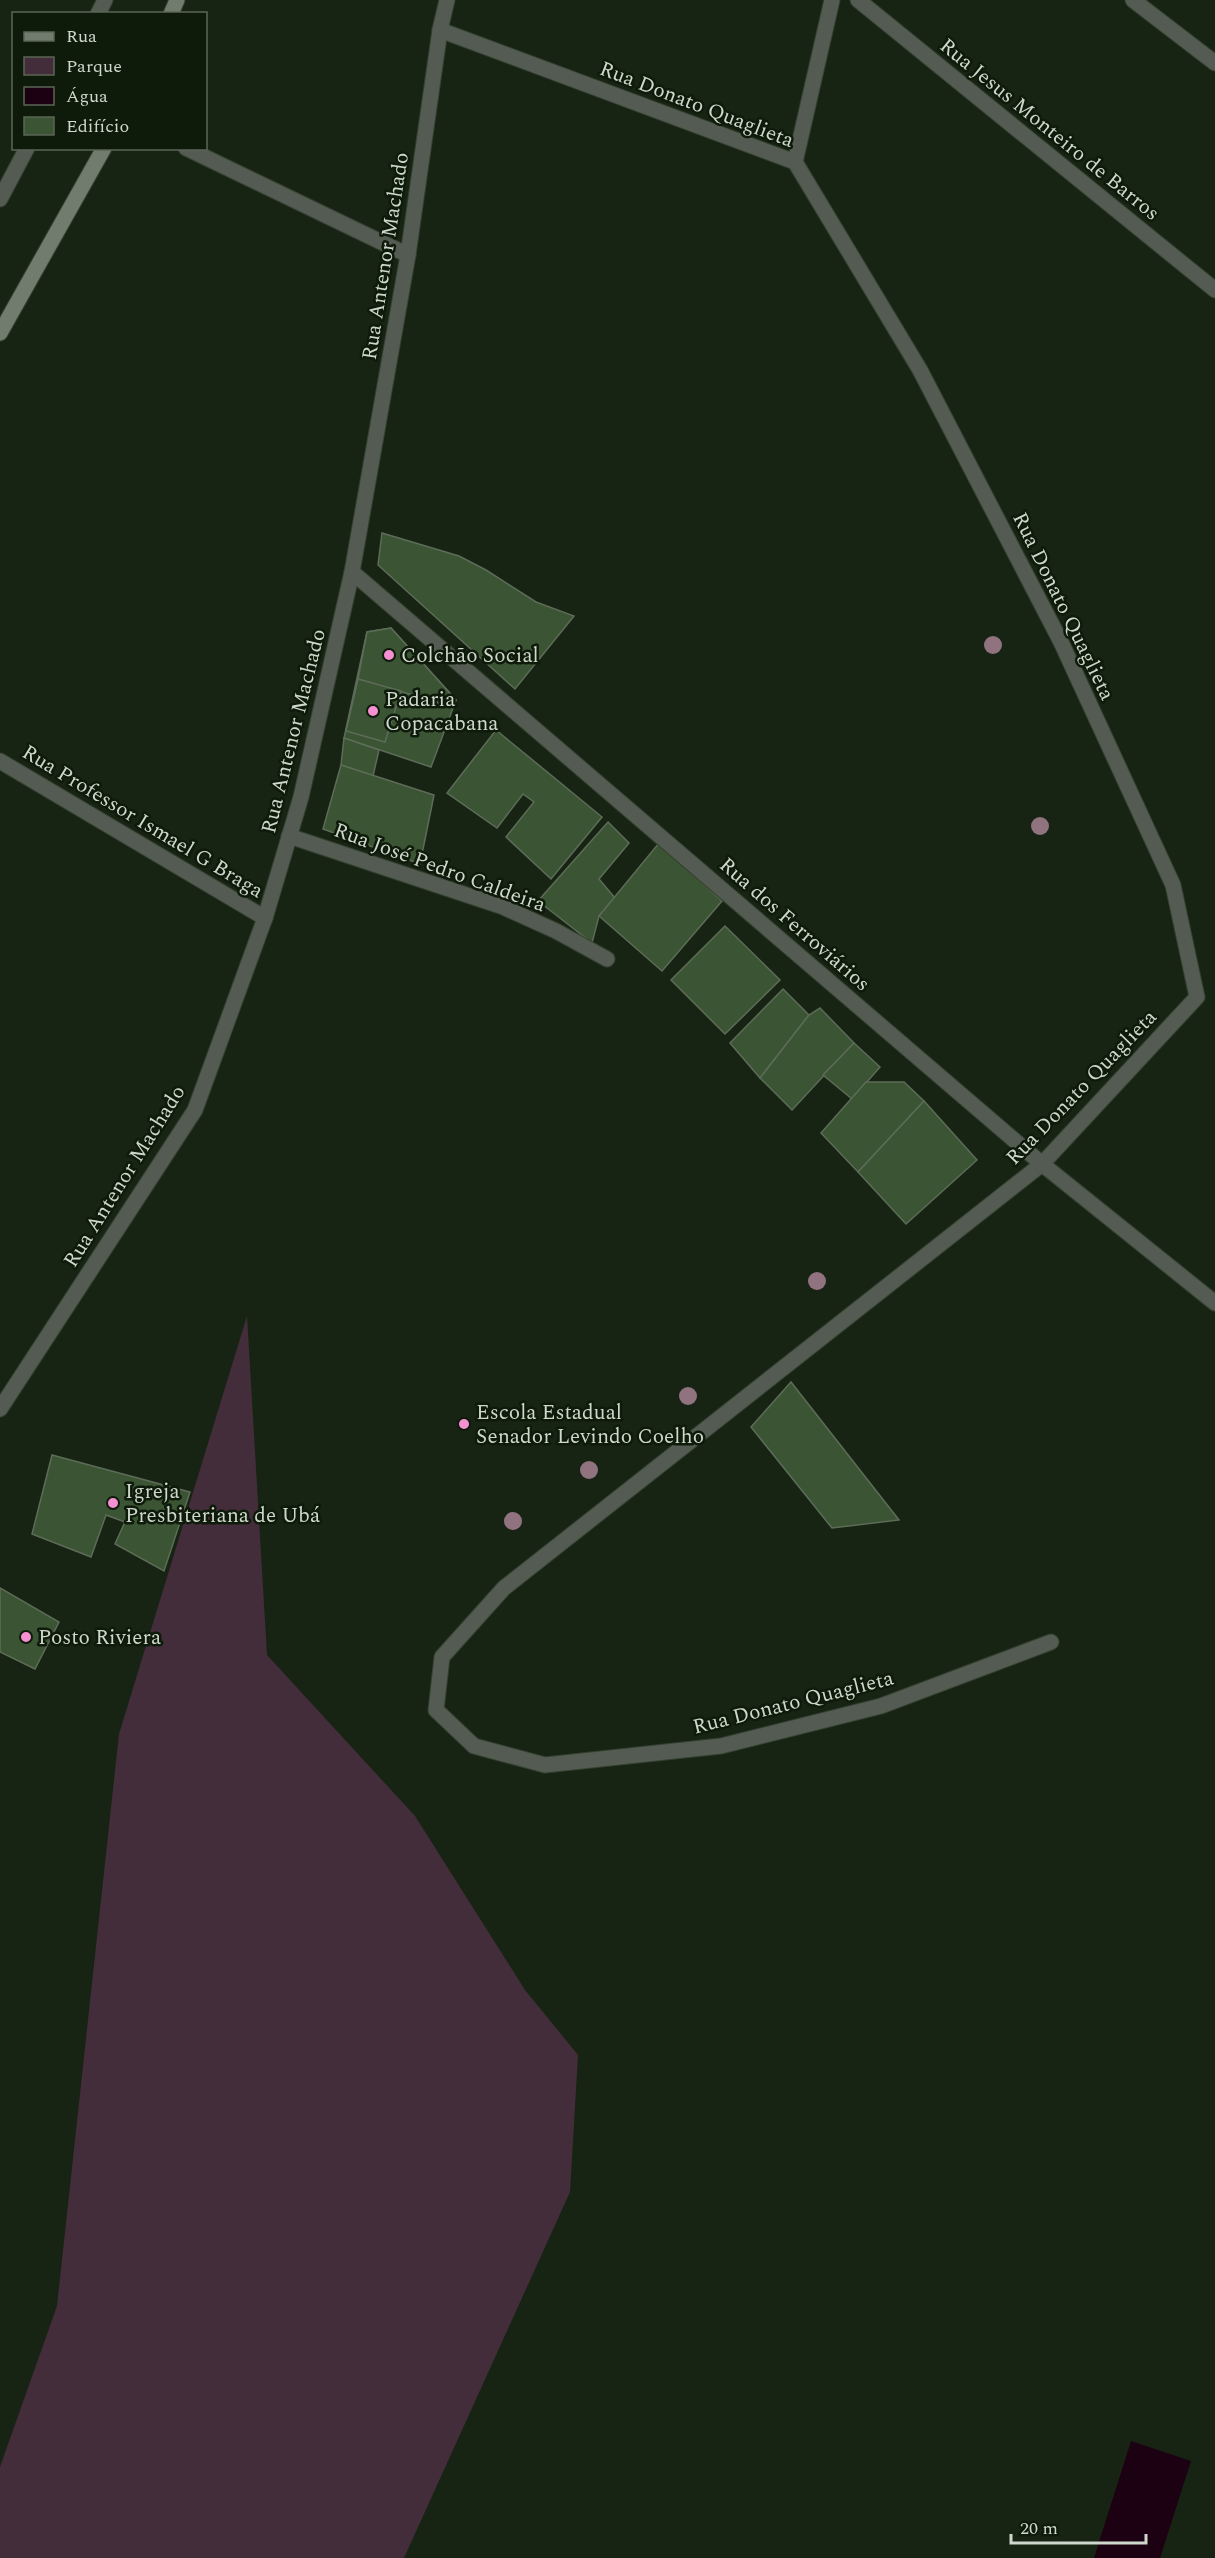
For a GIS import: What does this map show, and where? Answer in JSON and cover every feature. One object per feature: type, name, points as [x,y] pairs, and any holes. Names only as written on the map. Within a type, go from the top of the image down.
[{"type":"main road","points":[[0,333],[103,150]]},
{"type":"street","name":"Rua Antenor Machado","points":[[0,1408],[195,1110],[265,918],[301,797],[352,572],[408,255],[440,30],[447,0]]},
{"type":"street","points":[[795,162],[832,0]]},
{"type":"street","name":"Rua Jesus Monteiro de Barros","points":[[858,0],[1215,290]]},
{"type":"street","points":[[1133,0],[1215,63]]},
{"type":"street","name":"Rua Donato Quaglieta","points":[[440,30],[795,162],[921,370],[1061,642],[1173,885],[1197,997],[1042,1164],[504,1588],[442,1657],[436,1710],[474,1746],[545,1765],[721,1746],[881,1706],[1052,1642]]},
{"type":"street","points":[[0,199],[26,150]]},
{"type":"street","points":[[190,150],[408,255]]},
{"type":"street","name":"Rua dos Ferroviários","points":[[352,572],[1042,1164],[1215,1303]]},
{"type":"street","name":"Rua Professor Ismael G Braga","points":[[0,761],[265,918]]},
{"type":"street","name":"Rua José Pedro Caldeira","points":[[289,836],[502,907],[556,931],[607,959]]},
{"type":"green space","points":[[247,1316],[267,1655],[415,1816],[525,1990],[578,2055],[570,2192],[404,2558],[0,2558],[0,2467],[57,2306],[119,1734]]},
{"type":"water","points":[[1131,2441],[1191,2461],[1160,2558],[1094,2558]]},
{"type":"building","points":[[382,533],[459,556],[486,570],[536,602],[574,616],[515,689],[378,565]]},
{"type":"building","points":[[391,628],[456,700],[431,767],[344,738],[367,632]]},
{"type":"building","name":"Colchão Social","points":[[391,628],[456,700],[453,707],[358,679],[367,632]]},
{"type":"building","name":"Padaria Copacabana","points":[[358,679],[401,691],[385,742],[346,731]]},
{"type":"building","points":[[496,730],[602,817],[551,879],[506,837],[534,802],[523,794],[497,828],[447,793]]},
{"type":"building","points":[[344,738],[379,750],[373,776],[341,765]]},
{"type":"building","points":[[341,765],[434,795],[420,864],[323,829]]},
{"type":"building","points":[[608,822],[629,843],[599,879],[615,898],[599,916],[592,943],[538,901]]},
{"type":"building","points":[[659,843],[722,901],[662,971],[599,916]]},
{"type":"building","points":[[725,926],[780,980],[725,1034],[671,980]]},
{"type":"building","points":[[783,989],[809,1015],[760,1078],[730,1043]]},
{"type":"building","points":[[820,1008],[854,1043],[792,1110],[760,1078],[809,1015]]},
{"type":"building","points":[[854,1043],[880,1067],[852,1099],[823,1075]]},
{"type":"building","points":[[866,1082],[904,1082],[924,1101],[858,1172],[821,1133]]},
{"type":"building","points":[[924,1101],[977,1160],[906,1224],[858,1172]]},
{"type":"building","points":[[791,1382],[899,1520],[832,1528],[751,1427]]},
{"type":"building","name":"Igreja Presbiteriana de Ubá","points":[[52,1455],[190,1492],[164,1571],[115,1544],[125,1522],[106,1515],[91,1557],[32,1534]]},
{"type":"building","name":"Posto Riviera","points":[[0,1588],[59,1622],[35,1669],[0,1652]]},
{"type":"place","name":"Colchão Social","points":[[389,655]]},
{"type":"place","name":"Padaria Copacabana","points":[[373,711]]},
{"type":"place","name":"Escola Estadual Senador Levindo Coelho","points":[[464,1424]]},
{"type":"place","name":"Igreja Presbiteriana de Ubá","points":[[113,1503]]},
{"type":"place","name":"Posto Riviera","points":[[26,1637]]}]
